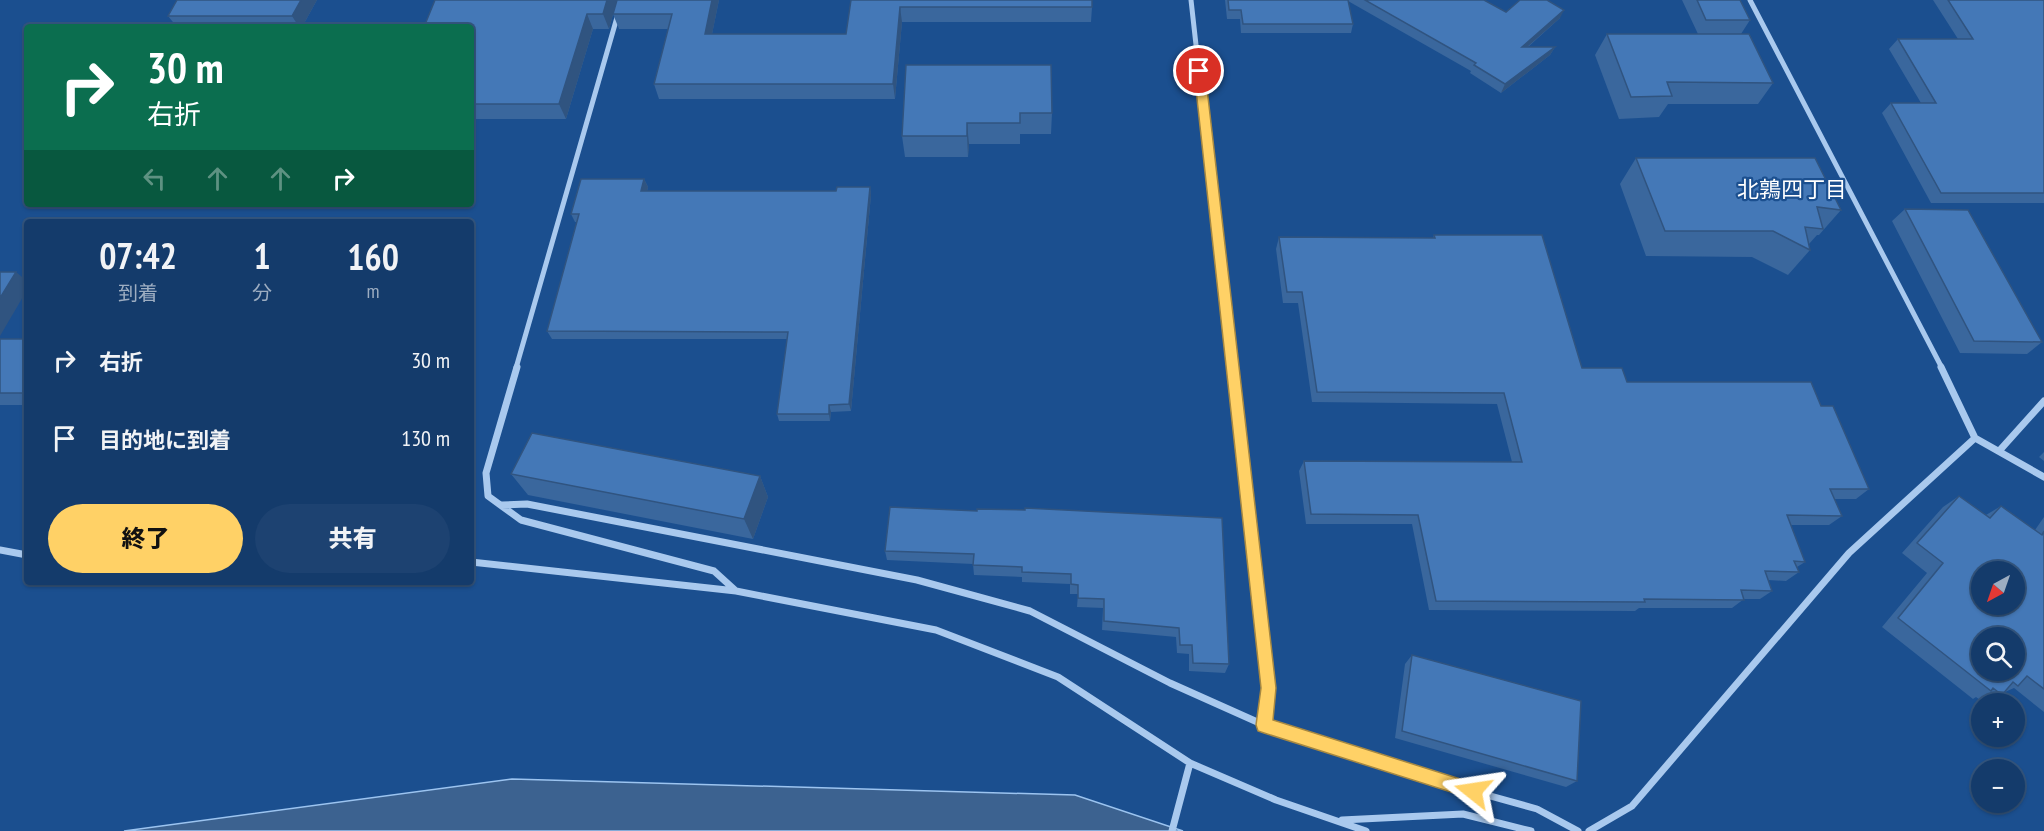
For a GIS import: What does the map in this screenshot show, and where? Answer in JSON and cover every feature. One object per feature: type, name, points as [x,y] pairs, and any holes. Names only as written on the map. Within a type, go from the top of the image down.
[{"type":"street","points":[[622,0],[486,473],[488,496],[521,520],[714,571],[736,591]]},
{"type":"street","points":[[1191,0],[1269,688],[1264,725]]},
{"type":"street","points":[[1750,0],[1955,394],[1975,438],[2000,450],[2044,477]]},
{"type":"street","points":[[2000,450],[2044,401]]},
{"type":"street","points":[[1589,831],[1632,806],[1848,553],[1975,438]]},
{"type":"street","points":[[502,505],[528,504],[917,580],[1030,611],[1170,683],[1264,725],[1429,779],[1537,808],[1578,831]]},
{"type":"street","points":[[0,550],[24,554]]},
{"type":"street","points":[[474,562],[736,591],[936,630],[1058,677],[1190,763],[1276,800],[1366,831]]},
{"type":"street","points":[[1172,831],[1190,763]]},
{"type":"street","points":[[1337,820],[1463,814],[1532,831]]},
{"type":"water","points":[[512,779],[1075,795],[1183,831],[124,831]]},
{"type":"building","points":[[177,0],[301,0],[292,16],[168,16]]},
{"type":"building","points":[[435,0],[607,0],[603,14],[587,14],[559,104],[474,104],[474,24],[425,24]]},
{"type":"building","points":[[617,0],[712,0],[705,34],[846,34],[851,0],[1092,0],[1092,7],[900,7],[893,84],[654,84],[672,14],[613,14]]},
{"type":"building","points":[[1228,0],[1348,0],[1353,24],[1243,24],[1241,10],[1229,10]]},
{"type":"building","points":[[1365,0],[1484,0],[1506,12],[1520,0],[1547,0],[1564,10],[1522,47],[1555,47],[1505,84],[1474,65],[1476,63]]},
{"type":"building","points":[[1697,0],[1740,0],[1750,20],[1706,20]]},
{"type":"building","points":[[1948,0],[2044,0],[2044,193],[1941,193],[1891,103],[1936,103],[1898,39],[1973,39]]},
{"type":"building","points":[[1607,34],[1749,34],[1773,83],[1667,82],[1672,96],[1631,97]]},
{"type":"building","points":[[906,65],[1051,65],[1052,113],[1020,113],[1020,123],[967,123],[967,136],[902,136]]},
{"type":"building","points":[[1636,158],[1815,158],[1841,210],[1817,207],[1823,229],[1805,227],[1810,250],[1773,231],[1665,231]]},
{"type":"building","points":[[581,179],[644,179],[641,191],[836,191],[837,187],[870,187],[849,404],[829,405],[829,414],[777,414],[788,332],[547,331],[579,214],[571,214]]},
{"type":"building","points":[[1905,209],[1968,210],[2042,342],[1974,341]]},
{"type":"building","points":[[1434,235],[1542,235],[1582,368],[1622,368],[1627,382],[1811,382],[1821,406],[1833,406],[1869,489],[1830,489],[1842,516],[1787,515],[1805,562],[1794,561],[1799,572],[1765,571],[1772,591],[1741,590],[1744,600],[1436,601],[1418,515],[1311,514],[1304,461],[1522,462],[1504,393],[1317,392],[1302,292],[1287,292],[1279,237],[1435,238]]},
{"type":"building","points":[[0,272],[16,272],[0,298]]},
{"type":"building","points":[[0,339],[24,339],[24,392],[0,393]]},
{"type":"building","points":[[532,433],[760,476],[744,519],[511,474]]},
{"type":"building","points":[[1959,496],[1990,518],[2001,506],[2042,535],[2044,531],[2044,689],[2027,676],[2025,678],[2025,627],[1971,627],[1971,675],[1898,618],[1943,563],[1917,543]]},
{"type":"building","points":[[890,507],[977,511],[977,509],[1025,510],[1025,508],[1222,518],[1229,664],[1193,663],[1192,645],[1180,645],[1179,628],[1104,621],[1104,599],[1078,598],[1078,585],[1071,584],[1071,574],[1022,572],[1022,567],[973,565],[974,554],[885,551]]},
{"type":"building","points":[[1412,655],[1581,701],[1577,781],[1402,731]]},
{"type":"building","points":[[1978,681],[2022,681],[2018,686],[2013,682],[2004,693],[1999,693],[1993,688],[1991,691]]},
{"type":"district","name":"北鶉四丁目","points":[[1792,189]]},
{"type":"route","points":[[1199,71],[1269,688],[1264,725],[1429,779],[1473,791]]}]
